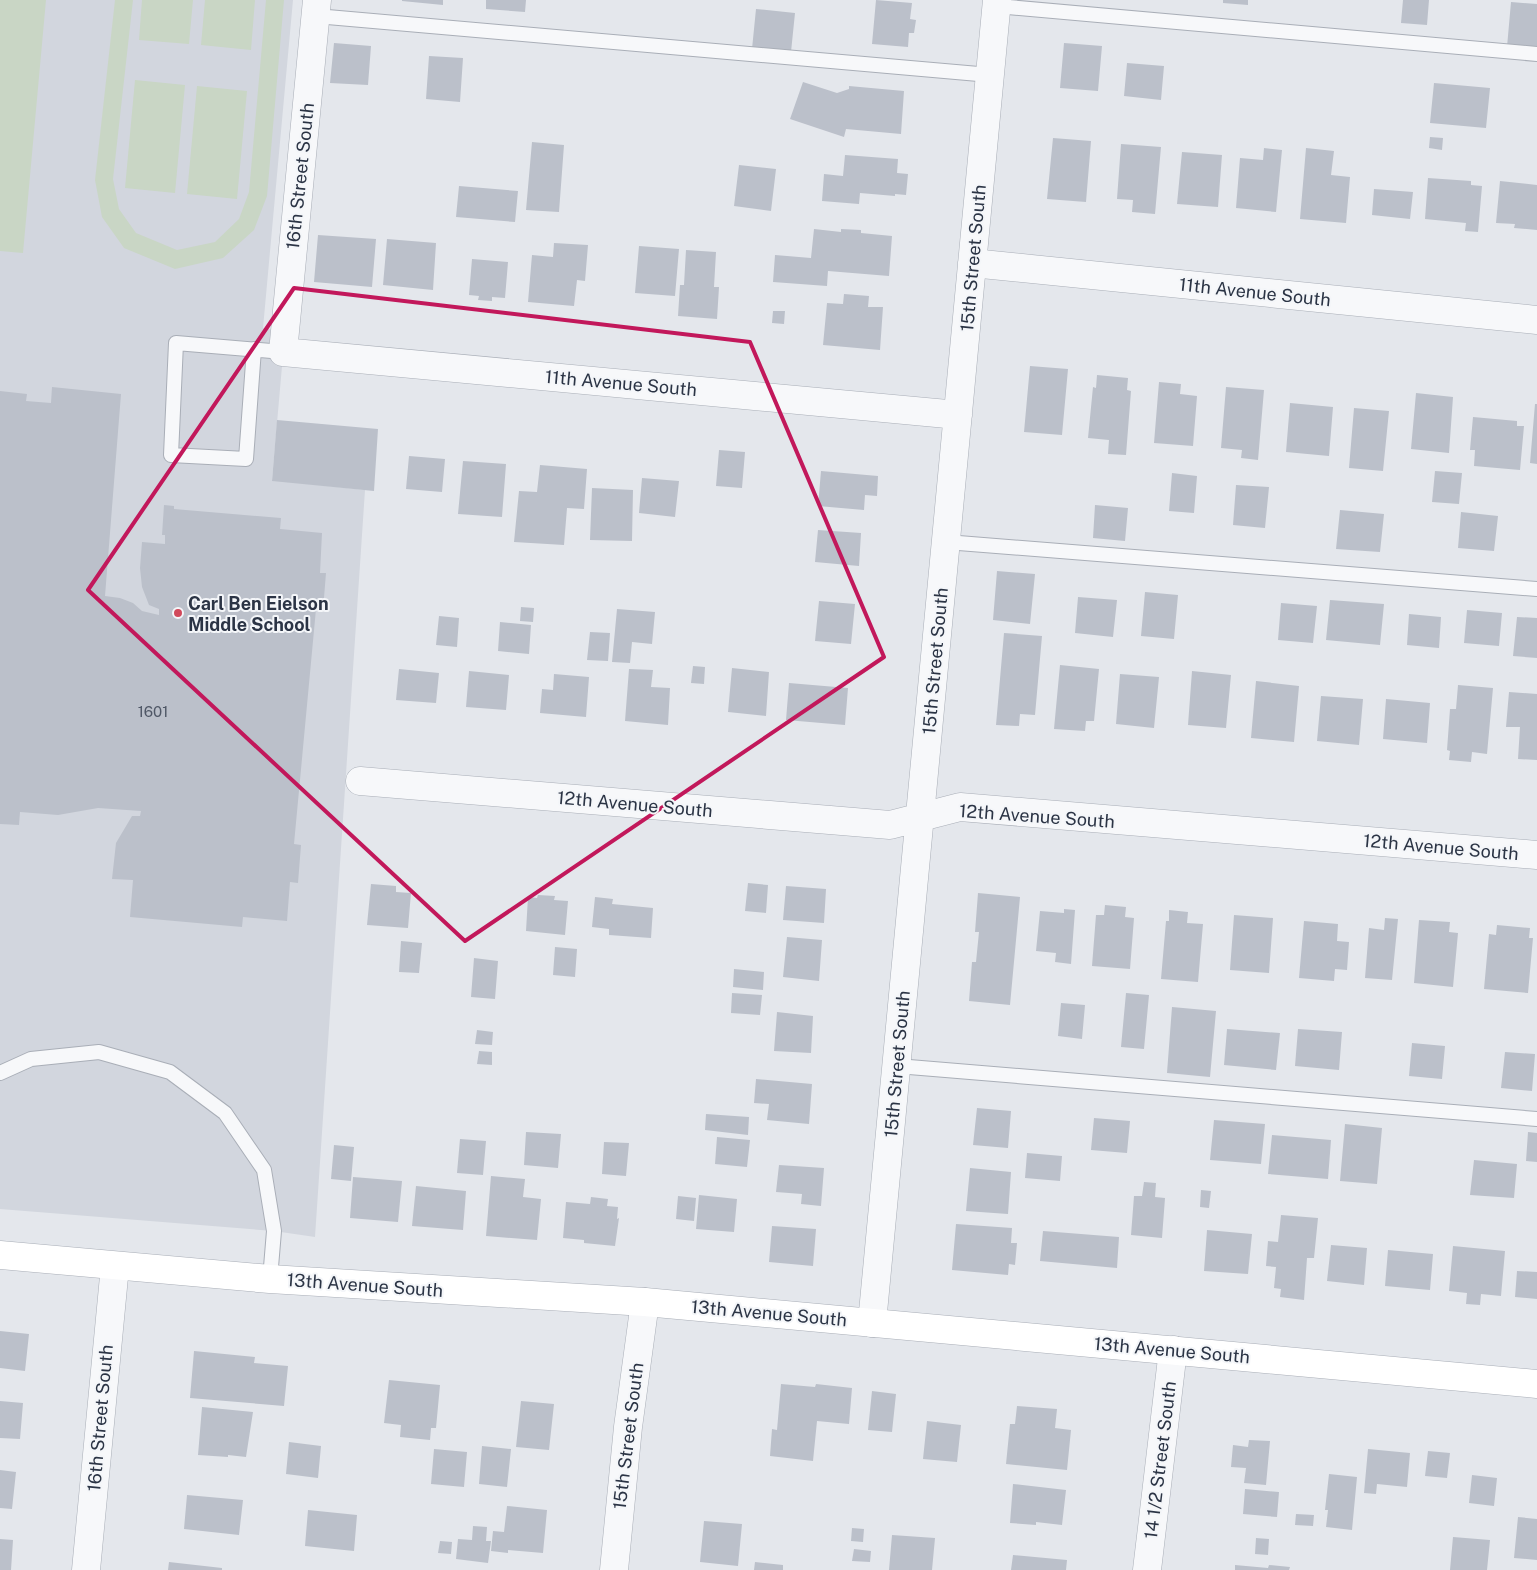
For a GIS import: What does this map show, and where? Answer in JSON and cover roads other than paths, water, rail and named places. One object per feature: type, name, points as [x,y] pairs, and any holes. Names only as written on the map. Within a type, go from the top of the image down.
[{"type":"main road","name":"13th Avenue South","points":[[0,1255],[270,1279],[645,1302],[1537,1384]]},
{"type":"street","name":"15th Street South","points":[[872,1323],[997,3]]},
{"type":"street","name":"16th Street South","points":[[283,352],[317,8]]},
{"type":"street","name":"11th Avenue South","points":[[972,263],[1537,320]]},
{"type":"street","name":"11th Avenue South","points":[[283,352],[958,415]]},
{"type":"street","name":"12th Avenue South","points":[[360,781],[890,825],[960,808],[1537,855]]},
{"type":"street","name":"16th Street South","points":[[86,1570],[115,1266]]},
{"type":"street","name":"15th Street South","points":[[614,1570],[628,1427],[645,1302]]},
{"type":"street","name":"14 1/2 Street South","points":[[1147,1570],[1173,1350]]},
{"type":"lane","points":[[997,3],[1537,54]]},
{"type":"lane","points":[[317,8],[990,74]]},
{"type":"lane","points":[[254,349],[246,459],[171,455],[176,343],[254,349],[283,352]]},
{"type":"lane","points":[[946,542],[1537,589]]},
{"type":"lane","points":[[0,1073],[31,1058],[99,1052],[170,1072],[225,1113],[264,1170],[274,1231],[270,1279]]},
{"type":"lane","points":[[897,1066],[1537,1119]]},
{"type":"place","name":"Carl Ben Eielson Middle School","points":[[178,613]]}]
